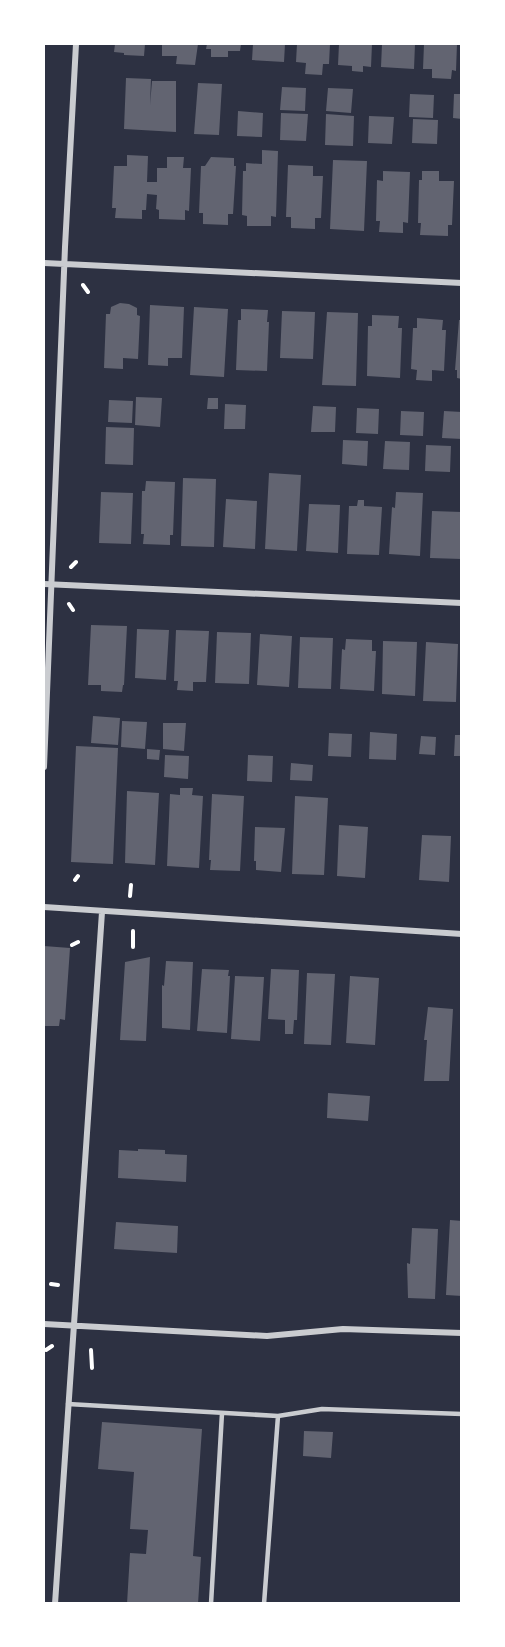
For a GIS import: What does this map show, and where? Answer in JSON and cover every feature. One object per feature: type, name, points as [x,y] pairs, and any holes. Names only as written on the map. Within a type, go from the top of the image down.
[{"type":"street","points":[[44,767],[47,584],[76,44]]},
{"type":"street","points":[[44,263],[462,283]]},
{"type":"street","points":[[47,584],[462,603]]},
{"type":"street","points":[[44,907],[462,934]]},
{"type":"street","points":[[55,1604],[102,912]]},
{"type":"street","points":[[44,1324],[267,1336],[343,1329],[462,1333]]},
{"type":"lane","points":[[68,1404],[278,1416],[322,1409],[462,1414]]},
{"type":"lane","points":[[211,1604],[222,1413]]},
{"type":"lane","points":[[264,1604],[278,1416]]},
{"type":"path","points":[[83,285],[88,292]]},
{"type":"path","points":[[71,567],[76,562]]},
{"type":"path","points":[[69,604],[74,610]]},
{"type":"path","points":[[129,896],[130,885]]},
{"type":"path","points":[[133,931],[133,947]]},
{"type":"path","points":[[72,945],[78,942]]},
{"type":"path","points":[[51,1284],[58,1285]]},
{"type":"path","points":[[46,1350],[52,1346]]},
{"type":"path","points":[[92,1350],[92,1368]]},
{"type":"building","points":[[115,44],[145,44],[144,56],[114,52]]},
{"type":"building","points":[[162,44],[198,44],[195,65],[176,64],[177,56],[162,56]]},
{"type":"building","points":[[207,44],[241,44],[240,51],[228,51],[228,57],[211,57],[211,49],[206,49]]},
{"type":"building","points":[[253,44],[285,44],[284,62],[252,60]]},
{"type":"building","points":[[297,44],[330,44],[329,64],[323,64],[322,75],[305,74],[306,63],[296,62]]},
{"type":"building","points":[[339,44],[372,44],[371,67],[363,66],[363,72],[352,71],[352,66],[338,65]]},
{"type":"building","points":[[382,44],[415,44],[414,69],[381,67]]},
{"type":"building","points":[[424,44],[457,44],[456,71],[452,70],[451,79],[432,78],[432,69],[423,69]]},
{"type":"building","points":[[126,78],[151,79],[150,105],[152,81],[176,81],[176,132],[124,129]]},
{"type":"building","points":[[198,83],[222,84],[219,135],[194,134]]},
{"type":"building","points":[[282,87],[306,88],[305,111],[280,110]]},
{"type":"building","points":[[328,88],[353,89],[351,113],[326,111]]},
{"type":"building","points":[[410,94],[434,95],[433,118],[409,117]]},
{"type":"building","points":[[454,94],[462,94],[462,119],[453,118]]},
{"type":"building","points":[[238,111],[263,113],[262,137],[237,136]]},
{"type":"building","points":[[281,113],[308,114],[306,141],[280,140]]},
{"type":"building","points":[[326,114],[354,116],[353,146],[325,145]]},
{"type":"building","points":[[369,116],[394,117],[392,144],[368,143]]},
{"type":"building","points":[[413,119],[438,120],[437,144],[412,143]]},
{"type":"building","points":[[262,150],[278,151],[276,217],[271,216],[271,226],[247,226],[247,216],[242,215],[243,171],[246,171],[246,163],[262,164]]},
{"type":"building","points":[[127,155],[148,156],[147,182],[157,182],[157,168],[167,168],[167,157],[184,157],[183,168],[191,168],[189,211],[185,210],[185,220],[159,219],[159,210],[156,209],[157,195],[147,194],[146,210],[142,210],[142,219],[115,218],[116,208],[112,208],[114,166],[127,166]]},
{"type":"building","points":[[211,157],[234,158],[234,166],[236,166],[233,214],[228,214],[228,225],[203,224],[203,213],[199,213],[201,166],[205,166]]},
{"type":"building","points":[[333,160],[367,161],[364,231],[330,229]]},
{"type":"building","points":[[288,165],[313,166],[313,176],[323,176],[321,218],[315,218],[315,229],[291,228],[291,217],[286,217]]},
{"type":"building","points":[[383,171],[410,172],[408,223],[403,222],[403,233],[379,232],[380,221],[376,221],[377,180],[383,181]]},
{"type":"building","points":[[422,171],[439,171],[439,181],[454,181],[452,225],[448,225],[448,236],[420,235],[419,180],[422,180]]},
{"type":"building","points":[[120,303],[137,308],[137,315],[140,316],[138,359],[123,358],[123,369],[104,368],[106,314],[110,314],[111,307]]},
{"type":"building","points":[[150,305],[184,307],[182,358],[168,358],[168,366],[148,365]]},
{"type":"building","points":[[194,307],[228,309],[224,377],[190,375]]},
{"type":"building","points":[[241,309],[268,310],[267,371],[236,370],[238,320],[241,320]]},
{"type":"building","points":[[282,311],[315,312],[313,359],[280,358]]},
{"type":"building","points":[[327,312],[358,313],[356,386],[322,385]]},
{"type":"building","points":[[372,315],[399,316],[398,328],[402,328],[400,378],[367,376],[368,326],[372,326]]},
{"type":"building","points":[[417,318],[443,320],[442,330],[446,330],[444,371],[432,370],[432,381],[416,380],[417,370],[411,369],[413,328],[417,328]]},
{"type":"building","points":[[459,320],[462,320],[462,379],[457,378],[457,370],[455,370]]},
{"type":"building","points":[[136,397],[162,398],[160,427],[135,425]]},
{"type":"building","points":[[208,398],[218,398],[218,409],[207,409]]},
{"type":"building","points":[[109,400],[133,401],[132,423],[108,422]]},
{"type":"building","points":[[225,404],[246,405],[245,429],[224,429]]},
{"type":"building","points":[[313,406],[336,407],[335,432],[311,432]]},
{"type":"building","points":[[357,408],[379,409],[378,434],[356,433]]},
{"type":"building","points":[[401,411],[424,412],[423,436],[400,435]]},
{"type":"building","points":[[444,411],[462,412],[462,439],[442,438]]},
{"type":"building","points":[[106,427],[134,428],[133,465],[105,464]]},
{"type":"building","points":[[343,440],[368,441],[367,466],[342,464]]},
{"type":"building","points":[[385,441],[410,442],[409,470],[383,469]]},
{"type":"building","points":[[426,445],[451,446],[450,472],[425,471]]},
{"type":"building","points":[[269,473],[301,475],[297,551],[265,549]]},
{"type":"building","points":[[183,478],[216,479],[214,547],[181,546]]},
{"type":"building","points":[[146,481],[175,482],[173,535],[170,535],[170,545],[143,544],[144,534],[141,534],[142,491],[145,491]]},
{"type":"building","points":[[101,492],[133,493],[131,544],[99,543]]},
{"type":"building","points":[[396,492],[423,493],[420,556],[389,554],[392,507],[395,508]]},
{"type":"building","points":[[226,499],[257,501],[255,549],[223,547]]},
{"type":"building","points":[[358,500],[364,500],[364,506],[382,507],[379,555],[347,554],[349,506],[357,506]]},
{"type":"building","points":[[309,504],[340,505],[338,553],[306,551]]},
{"type":"building","points":[[432,511],[462,512],[462,559],[430,558]]},
{"type":"building","points":[[91,625],[127,626],[122,692],[101,691],[101,685],[88,685]]},
{"type":"building","points":[[137,629],[169,630],[166,680],[135,678]]},
{"type":"building","points":[[176,630],[209,631],[206,682],[193,682],[193,691],[177,690],[178,681],[174,681]]},
{"type":"building","points":[[217,632],[251,633],[249,684],[215,683]]},
{"type":"building","points":[[260,634],[292,636],[289,687],[257,685]]},
{"type":"building","points":[[300,637],[333,638],[331,689],[298,688]]},
{"type":"building","points":[[346,639],[372,640],[372,651],[376,651],[374,691],[340,689],[342,649],[345,650]]},
{"type":"building","points":[[383,641],[417,642],[415,696],[382,694]]},
{"type":"building","points":[[426,642],[458,644],[456,702],[423,701]]},
{"type":"building","points":[[93,716],[120,718],[118,745],[91,743]]},
{"type":"building","points":[[122,721],[147,722],[145,749],[121,747]]},
{"type":"building","points":[[163,723],[186,723],[184,751],[163,749]]},
{"type":"building","points":[[370,732],[397,734],[396,760],[369,759]]},
{"type":"building","points":[[329,733],[352,734],[351,757],[328,756]]},
{"type":"building","points":[[455,735],[462,735],[462,756],[454,756]]},
{"type":"building","points":[[421,736],[436,737],[435,755],[419,754]]},
{"type":"building","points":[[76,746],[118,748],[113,864],[71,862]]},
{"type":"building","points":[[147,749],[160,750],[159,760],[147,759]]},
{"type":"building","points":[[165,755],[189,756],[188,779],[164,777]]},
{"type":"building","points":[[248,755],[273,756],[272,782],[247,781]]},
{"type":"building","points":[[291,763],[313,765],[312,781],[290,780]]},
{"type":"building","points":[[180,788],[193,788],[192,795],[203,796],[199,868],[167,866],[170,794],[180,795]]},
{"type":"building","points":[[127,791],[159,793],[155,865],[125,863]]},
{"type":"building","points":[[212,794],[244,796],[240,871],[210,870]]},
{"type":"building","points":[[295,796],[328,798],[324,875],[292,874]]},
{"type":"building","points":[[339,825],[368,827],[365,878],[337,876]]},
{"type":"building","points":[[255,827],[285,828],[281,872],[256,870]]},
{"type":"building","points":[[422,835],[451,836],[449,882],[419,880]]},
{"type":"building","points":[[44,946],[70,948],[65,1020],[60,1019],[59,1026],[44,1026]]},
{"type":"building","points":[[150,957],[146,1041],[120,1040],[125,962]]},
{"type":"building","points":[[166,961],[193,962],[190,1030],[162,1028],[162,985],[164,986]]},
{"type":"building","points":[[202,969],[229,970],[227,1033],[197,1031]]},
{"type":"building","points":[[271,969],[299,970],[297,1020],[294,1020],[293,1034],[285,1034],[285,1020],[268,1019]]},
{"type":"building","points":[[307,973],[335,974],[331,1045],[304,1044]]},
{"type":"building","points":[[235,976],[264,977],[260,1041],[231,1039]]},
{"type":"building","points":[[350,976],[379,978],[375,1045],[346,1043]]},
{"type":"building","points":[[428,1007],[453,1009],[449,1081],[424,1081],[427,1040],[424,1040]]},
{"type":"building","points":[[328,1093],[370,1096],[368,1121],[327,1118]]},
{"type":"building","points":[[138,1149],[165,1150],[165,1154],[187,1155],[186,1182],[118,1178],[119,1150],[138,1151]]},
{"type":"building","points":[[450,1220],[462,1221],[462,1296],[446,1295]]},
{"type":"building","points":[[116,1222],[178,1226],[177,1253],[114,1249]]},
{"type":"building","points":[[412,1228],[438,1229],[435,1299],[408,1298],[407,1263],[410,1264]]},
{"type":"building","points":[[102,1422],[202,1429],[193,1556],[201,1557],[198,1604],[127,1604],[130,1553],[146,1554],[148,1530],[130,1529],[134,1472],[98,1469]]},
{"type":"building","points":[[304,1431],[333,1432],[331,1458],[303,1456]]}]
